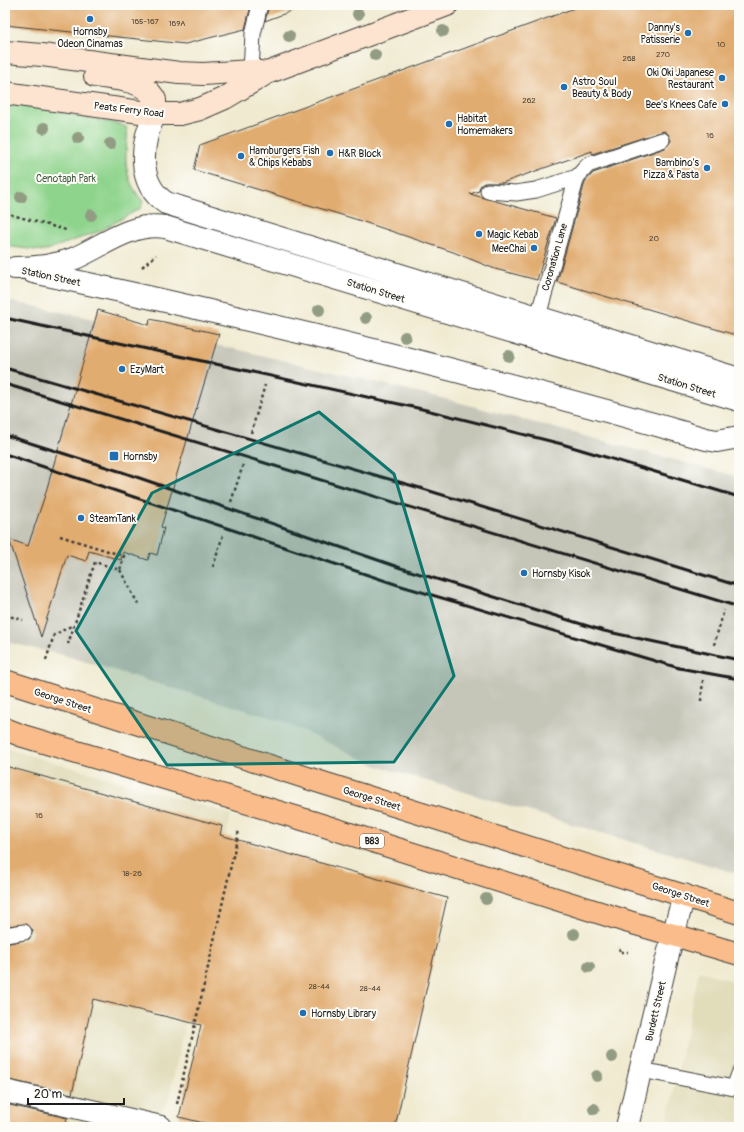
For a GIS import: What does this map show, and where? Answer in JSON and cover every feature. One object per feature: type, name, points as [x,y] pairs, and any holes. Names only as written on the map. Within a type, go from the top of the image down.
[{"type":"main road","name":"Peats Ferry Road","points":[[5,52],[42,55],[179,73],[203,74],[259,72],[447,5]]},
{"type":"main road","points":[[42,55],[81,73],[125,80],[143,87],[155,100],[155,114]]},
{"type":"main road","name":"Peats Ferry Road","points":[[5,93],[155,114],[180,114],[200,109],[225,98],[259,72]]},
{"type":"main road","name":"George Street","points":[[5,681],[323,783],[739,913]]},
{"type":"main road","name":"B83","points":[[5,729],[23,736],[312,822],[672,935],[739,954]]},
{"type":"street","name":"Station Street","points":[[155,114],[145,140],[144,164],[151,187],[160,199],[166,203],[535,327],[739,400]]},
{"type":"street","name":"Station Street","points":[[10,267],[53,265],[72,259],[137,228],[160,226],[535,327],[739,379]]},
{"type":"street","name":"Station Street","points":[[10,267],[199,308],[342,342],[476,376],[706,439],[718,441],[739,437]]},
{"type":"street","name":"Burdett Street","points":[[627,1127],[672,935],[684,895]]},
{"type":"street","points":[[5,1091],[168,1119]]},
{"type":"lane","points":[[259,72],[253,34],[260,5]]},
{"type":"lane","points":[[488,191],[516,194],[536,190],[577,177],[588,165],[662,140]]},
{"type":"lane","name":"Coronation Lane","points":[[535,327],[577,177]]},
{"type":"lane","points":[[5,935],[24,932]]},
{"type":"lane","points":[[641,1070],[734,1088],[739,1074]]},
{"type":"path","points":[[5,213],[73,232]]},
{"type":"path","points":[[141,268],[158,254]]},
{"type":"path","points":[[251,433],[265,385]]},
{"type":"path","points":[[231,502],[243,465]]},
{"type":"path","points":[[60,536],[124,556],[120,570],[138,604]]},
{"type":"path","points":[[213,567],[224,536]]},
{"type":"path","points":[[68,644],[95,562],[120,570]]},
{"type":"path","points":[[737,578],[739,572]]},
{"type":"path","points":[[714,645],[724,610]]},
{"type":"path","points":[[5,615],[22,620]]},
{"type":"path","points":[[46,660],[54,635],[74,625]]},
{"type":"path","points":[[701,701],[703,680]]},
{"type":"path","points":[[168,1119],[239,828]]},
{"type":"highlighted area","points":[[319,412],[394,474],[454,676],[394,762],[167,765],[76,631],[152,493]]},
{"type":"shaded area","points":[[5,300],[248,352],[434,396],[739,477],[739,874],[377,766],[282,721],[63,655],[5,642]]},
{"type":"shaded area","points":[[5,748],[231,814],[168,1102],[148,1127],[5,1127]]},
{"type":"shaded area","points":[[699,971],[739,983],[739,1127],[666,1127]]},
{"type":"green space","name":"Cenotaph Park","points":[[5,101],[119,124],[126,127],[126,166],[129,178],[138,196],[143,201],[141,208],[100,231],[44,251],[5,246]]},
{"type":"building","points":[[5,5],[251,5],[245,29],[185,44],[5,25]]},
{"type":"building","points":[[269,5],[302,5],[302,7],[265,21]]},
{"type":"building","points":[[583,5],[739,5],[739,336],[557,282],[585,182],[593,173],[665,148],[671,141],[668,134],[664,131],[592,154],[592,151],[502,183],[484,183],[480,186],[479,191],[470,194],[556,218],[537,280],[495,269],[453,252],[355,219],[194,170],[200,145]]},
{"type":"building","points":[[98,310],[149,325],[150,319],[219,334],[161,527],[164,528],[157,555],[150,553],[148,560],[123,552],[121,560],[89,551],[86,561],[67,555],[41,637],[9,539],[28,546],[45,495]]},
{"type":"building","points":[[5,766],[222,826],[220,835],[447,898],[395,1127],[220,1127],[179,1117],[201,1025],[93,999],[72,1094],[5,1079],[5,944],[29,939],[33,931],[27,924],[5,926]]},
{"type":"building","points":[[5,1104],[67,1118],[65,1127],[5,1127]]},
{"type":"railway","points":[[5,318],[422,409],[562,444],[739,497]]},
{"type":"railway","points":[[5,368],[420,488],[739,586]]},
{"type":"railway","points":[[5,384],[739,607]]},
{"type":"railway","points":[[5,435],[122,472],[401,568],[604,631],[739,660]]},
{"type":"railway","points":[[5,454],[398,585],[679,668],[739,679]]},
{"type":"place","name":"Hornsby Odeon Cinamas","points":[[90,19]]},
{"type":"place","name":"Danny's Patisserie","points":[[688,33]]},
{"type":"place","name":"Oki Oki Japanese Restaurant","points":[[722,78]]},
{"type":"place","name":"Astro Soul Beauty & Body","points":[[564,87]]},
{"type":"place","name":"Bee's Knees Cafe","points":[[725,104]]},
{"type":"place","name":"Habitat Homemakers","points":[[449,124]]},
{"type":"place","name":"H&R Block","points":[[330,153]]},
{"type":"place","name":"Hamburgers Fish & Chips Kebabs","points":[[241,156]]},
{"type":"place","name":"Bambino's Pizza & Pasta","points":[[707,168]]},
{"type":"place","name":"Magic Kebab","points":[[479,234]]},
{"type":"place","name":"MeeChai","points":[[534,248]]},
{"type":"place","name":"EzyMart","points":[[122,369]]},
{"type":"place","name":"Hornsby","points":[[114,456]]},
{"type":"place","name":"SteamTank","points":[[81,518]]},
{"type":"place","name":"Hornsby Kisok","points":[[524,573]]},
{"type":"place","name":"Hornsby Library","points":[[303,1013]]}]
